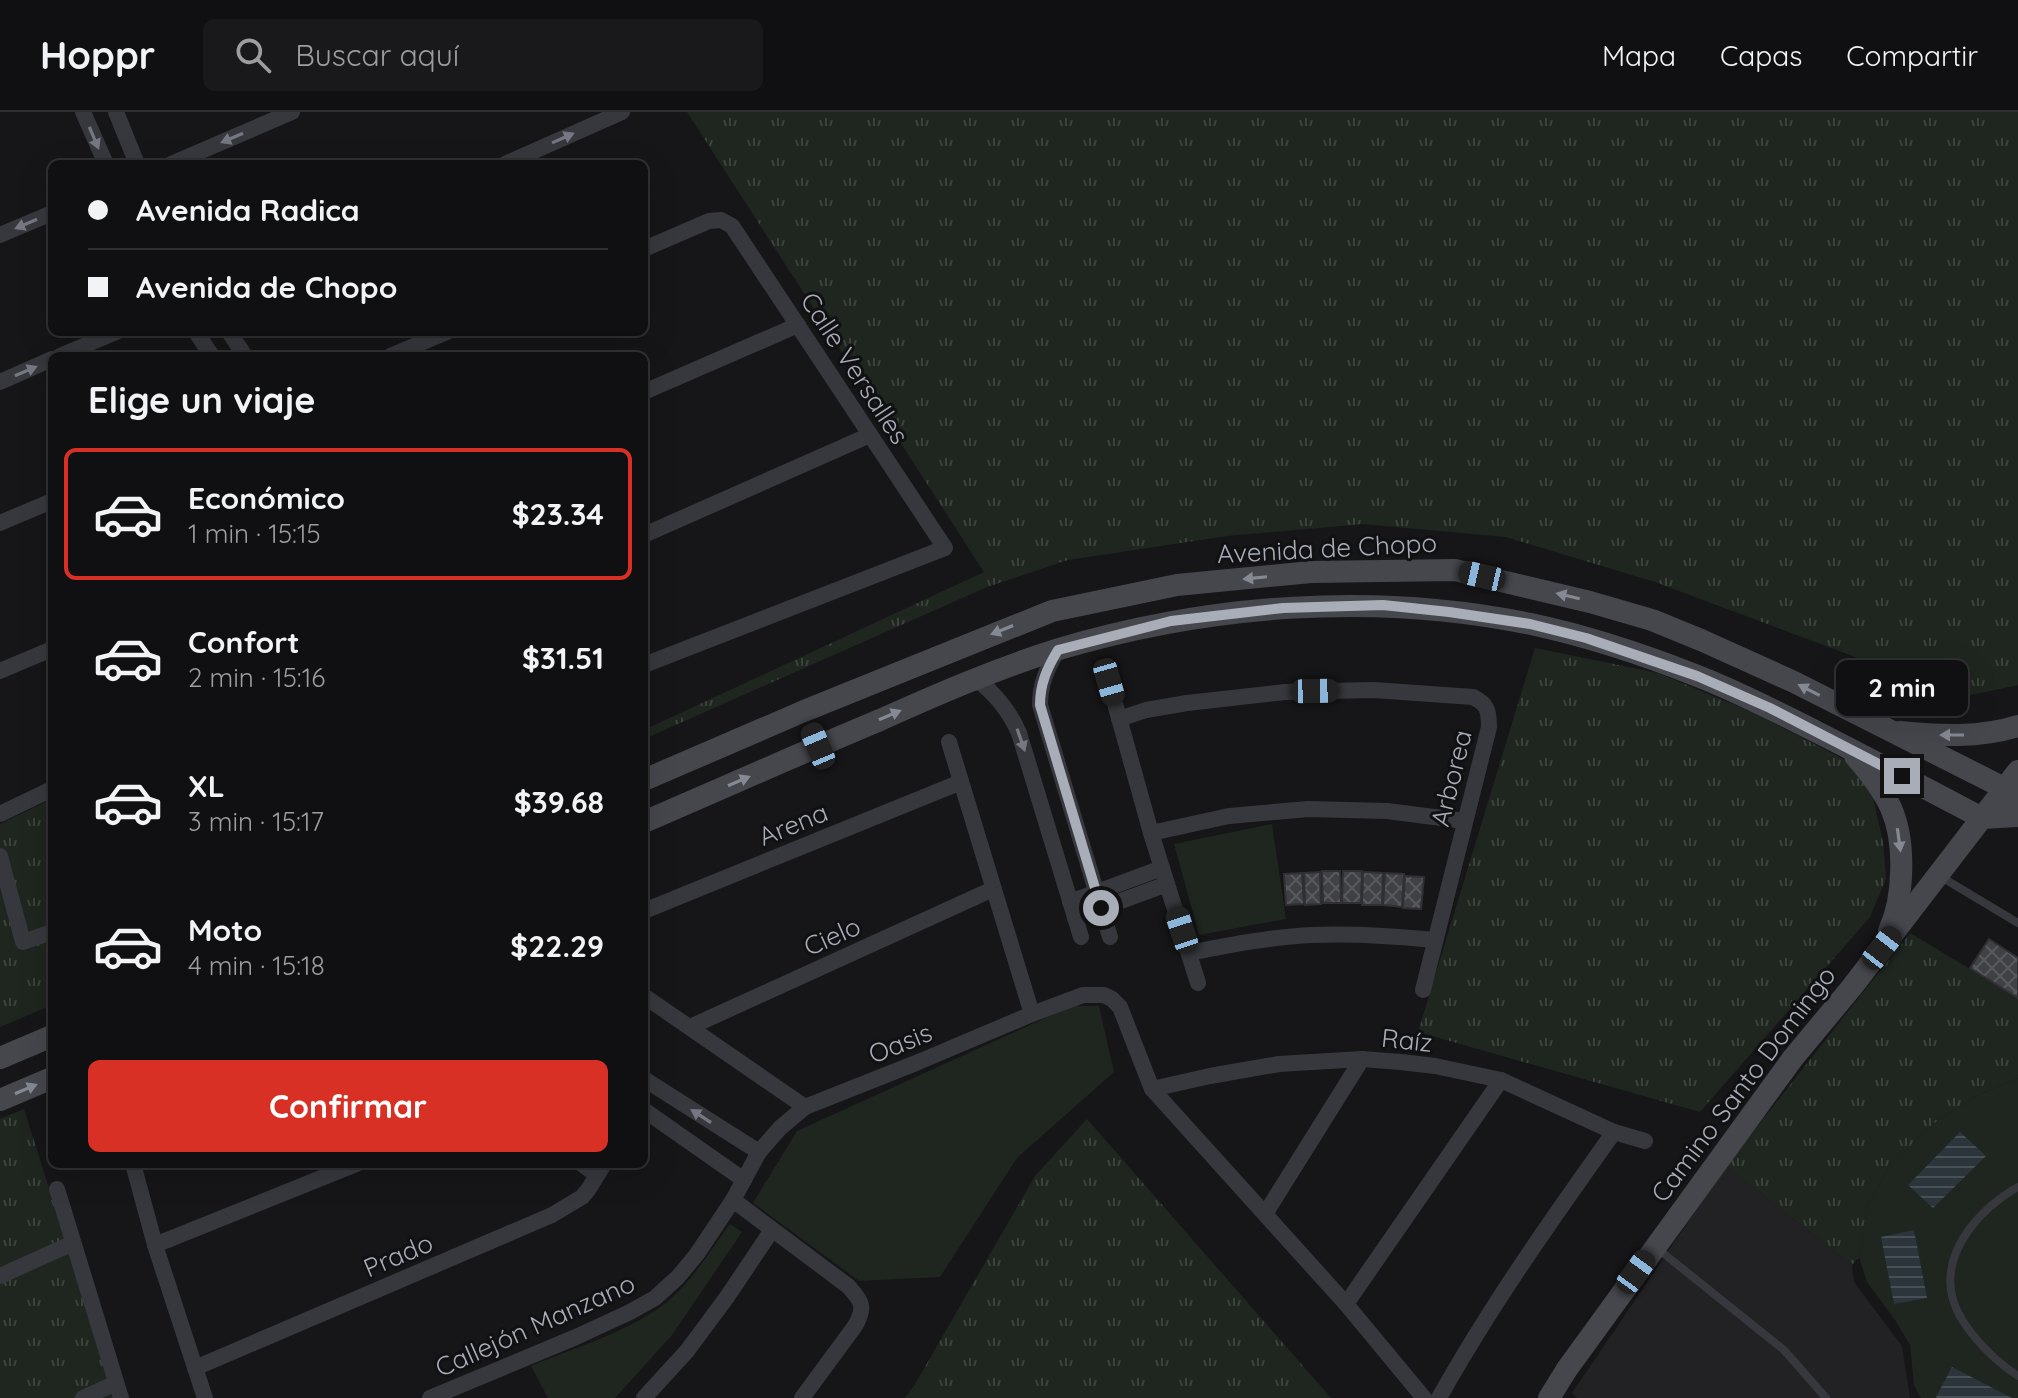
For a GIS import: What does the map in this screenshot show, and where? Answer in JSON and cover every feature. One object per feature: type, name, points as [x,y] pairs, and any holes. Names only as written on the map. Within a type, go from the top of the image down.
[{"type":"street","points":[[83,112],[104,160]]},
{"type":"street","points":[[116,112],[135,160]]},
{"type":"street","points":[[180,160],[292,112]]},
{"type":"street","points":[[514,160],[622,112]]},
{"type":"street","points":[[0,235],[48,215]]},
{"type":"street","name":"Calle Versalles","points":[[648,247],[709,221],[721,220],[732,226],[945,548],[648,663]]},
{"type":"street","points":[[648,390],[798,325]]},
{"type":"street","points":[[69,352],[107,336]]},
{"type":"street","points":[[400,352],[438,336]]},
{"type":"street","points":[[0,382],[48,361]]},
{"type":"street","points":[[648,533],[870,435]]},
{"type":"street","points":[[0,523],[48,503]]},
{"type":"street","name":"Avenida de Chopo","points":[[648,778],[804,711],[1052,611],[1177,585],[1311,572],[1455,570],[1652,620],[1794,682],[1886,730],[2011,779]]},
{"type":"street","points":[[648,820],[976,679],[1058,650],[1171,621],[1283,608],[1383,605],[1530,624],[1645,657],[1770,708],[1982,818],[2018,816]]},
{"type":"street","points":[[1058,650],[1045,675],[1040,705],[1110,937]]},
{"type":"street","points":[[0,671],[48,651]]},
{"type":"street","points":[[976,679],[1000,700],[1019,733],[1081,937]]},
{"type":"street","points":[[1109,682],[1151,833],[1198,983]]},
{"type":"street","name":"Arborea","points":[[1119,719],[1146,710],[1187,703],[1285,692],[1374,690],[1473,697],[1483,702],[1489,727],[1423,990]]},
{"type":"street","points":[[804,711],[818,746]]},
{"type":"street","points":[[1886,730],[1927,735],[1967,735],[2018,726]]},
{"type":"street","points":[[949,742],[1032,1014]]},
{"type":"street","points":[[1849,749],[1881,789],[1898,831],[1900,882],[1892,925],[1882,948]]},
{"type":"street","points":[[2011,779],[2018,809]]},
{"type":"street","name":"Camino Santo Domingo","points":[[1549,1398],[1655,1246],[1793,1058],[1882,948],[2011,779]]},
{"type":"street","name":"Arena","points":[[648,909],[961,782]]},
{"type":"street","points":[[0,814],[48,791]]},
{"type":"street","points":[[1151,833],[1229,816],[1308,809],[1387,811],[1465,821]]},
{"type":"street","points":[[0,856],[23,942],[48,933]]},
{"type":"street","points":[[1072,910],[1165,876]]},
{"type":"street","name":"Cielo","points":[[690,1027],[993,889]]},
{"type":"street","points":[[1189,953],[1250,941],[1312,935],[1374,935],[1435,940]]},
{"type":"street","name":"Oasis","points":[[744,1180],[759,1152],[780,1128],[805,1107],[1083,995],[1104,995],[1120,1007],[1152,1089]]},
{"type":"street","points":[[648,999],[805,1107]]},
{"type":"street","points":[[0,1058],[48,1038]]},
{"type":"street","points":[[1265,1214],[1362,1059]]},
{"type":"street","name":"Raíz","points":[[1152,1089],[1279,1064],[1362,1059],[1435,1066],[1501,1080],[1614,1132],[1645,1141]]},
{"type":"street","points":[[0,1100],[48,1080]]},
{"type":"street","points":[[1346,1304],[1501,1080]]},
{"type":"street","points":[[648,1088],[759,1152]]},
{"type":"street","points":[[1152,1089],[1346,1304],[1424,1398]]},
{"type":"street","points":[[648,1113],[744,1180]]},
{"type":"street","points":[[1439,1398],[1470,1342],[1614,1132]]},
{"type":"street","points":[[134,1168],[155,1245],[205,1398]]},
{"type":"street","points":[[155,1245],[346,1168]]},
{"type":"street","name":"Prado","points":[[195,1368],[552,1215],[582,1197],[601,1170]]},
{"type":"street","name":"Callejón Manzano","points":[[430,1398],[630,1312],[655,1298],[697,1254],[744,1180]]},
{"type":"street","points":[[57,1189],[119,1390],[83,1398]]},
{"type":"street","points":[[733,1200],[848,1286],[862,1306],[855,1326],[802,1398]]},
{"type":"street","points":[[644,1398],[687,1351],[772,1230]]},
{"type":"street","points":[[0,1276],[73,1243]]},
{"type":"lane","points":[[1938,875],[2018,923]]},
{"type":"lane","points":[[2018,1187],[1981,1215],[1960,1242],[1952,1266],[1951,1291],[1960,1315],[1976,1339],[1995,1359],[2018,1376]]},
{"type":"lane","points":[[1655,1246],[1784,1350],[1826,1398]]},
{"type":"shaded area","points":[[1960,1132],[1986,1156],[1933,1208],[1908,1185]]},
{"type":"shaded area","points":[[1726,1166],[1852,1265],[1854,1282],[1902,1346],[1910,1398],[1577,1398],[1572,1393]]},
{"type":"shaded area","points":[[1914,1230],[1927,1298],[1894,1304],[1881,1237]]},
{"type":"shaded area","points":[[1952,1367],[2012,1398],[1937,1398]]},
{"type":"green space","points":[[687,112],[2018,112],[2018,685],[1962,697],[1655,582],[1506,537],[1363,524],[1227,536],[1068,560],[987,587],[648,737],[648,728],[984,572]]},
{"type":"green space","points":[[1535,648],[1658,673],[1752,712],[1855,765],[1871,789],[1883,842],[1886,879],[1870,917],[1700,1112],[1418,1032]]},
{"type":"green space","points":[[48,801],[48,1007],[0,1027],[0,824]]},
{"type":"green space","points":[[1272,824],[1286,919],[1199,935],[1174,844]]},
{"type":"green space","points":[[1910,933],[2018,998],[2018,1078],[1972,1098],[1936,1122],[1891,1164],[1867,1207],[1859,1257],[1852,1265],[1726,1166]]},
{"type":"green space","points":[[1072,1006],[1099,1006],[1114,1072],[1017,1158],[940,1277],[859,1281],[753,1203],[797,1131]]},
{"type":"green space","points":[[2018,1078],[2018,1398],[1921,1398],[1914,1385],[1910,1345],[1867,1282],[1859,1257],[1867,1207],[1891,1164],[1936,1122],[1972,1098]]},
{"type":"green space","points":[[24,1109],[115,1398],[0,1398],[0,1119]]},
{"type":"green space","points":[[1087,1119],[1331,1398],[905,1398],[1035,1176]]},
{"type":"green space","points":[[730,1224],[742,1232],[672,1335],[615,1398],[548,1398],[531,1366],[616,1332],[662,1306],[690,1278]]},
{"type":"building","points":[[1322,871],[1340,871],[1341,903],[1323,903]]},
{"type":"building","points":[[1343,871],[1362,871],[1361,903],[1342,903]]},
{"type":"building","points":[[1320,872],[1321,904],[1305,905],[1304,873]]},
{"type":"building","points":[[1363,872],[1383,873],[1382,905],[1362,905]]},
{"type":"building","points":[[1302,873],[1304,904],[1286,905],[1284,874]]},
{"type":"building","points":[[1385,873],[1404,874],[1402,907],[1383,905]]},
{"type":"building","points":[[1405,876],[1424,877],[1421,909],[1403,908]]},
{"type":"building","points":[[1989,939],[2018,958],[2018,998],[1970,968]]},
{"type":"route","points":[[1101,908],[1040,705],[1040,691],[1049,664],[1058,650],[1171,621],[1283,608],[1383,605],[1530,624],[1586,638],[1697,676],[1770,708],[1902,776]]}]
